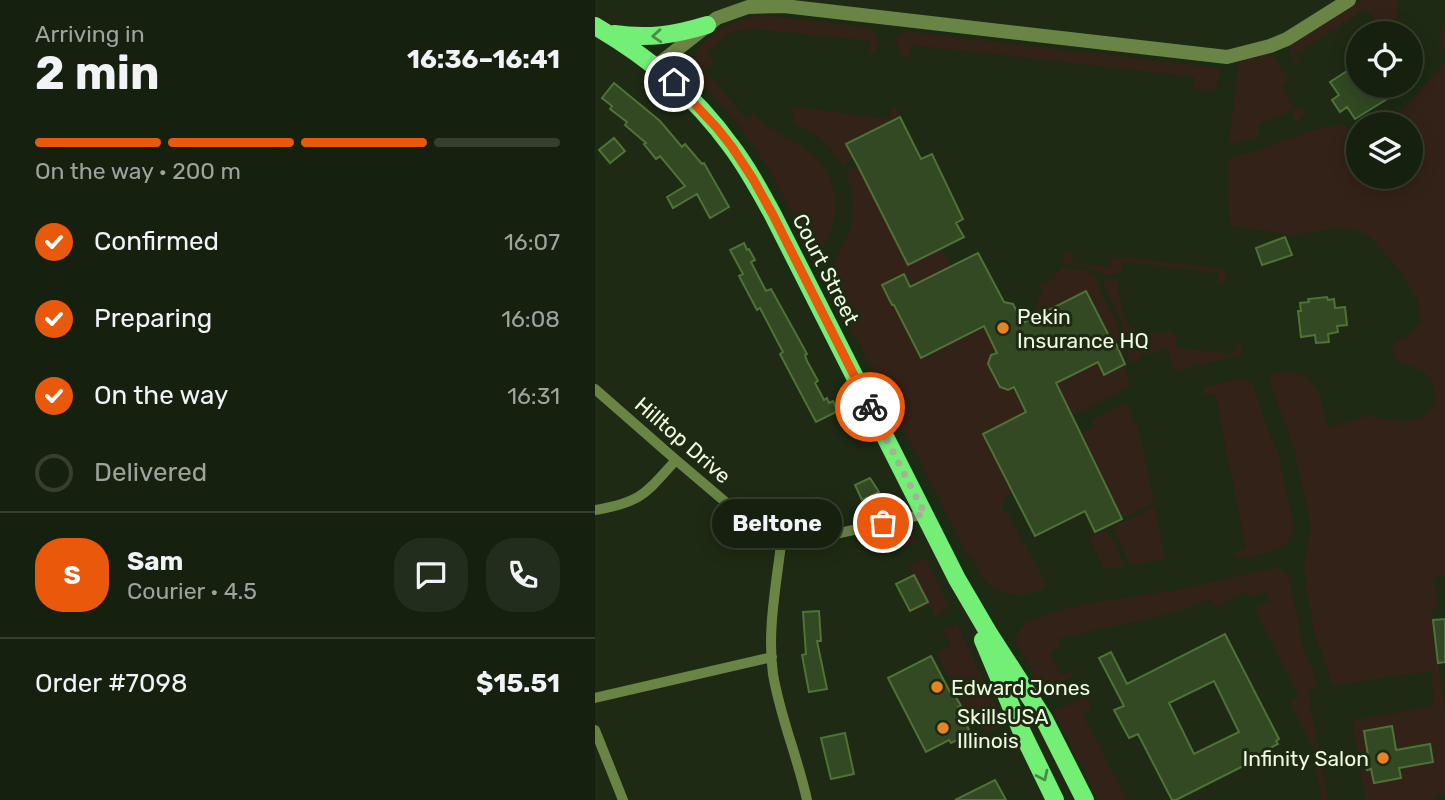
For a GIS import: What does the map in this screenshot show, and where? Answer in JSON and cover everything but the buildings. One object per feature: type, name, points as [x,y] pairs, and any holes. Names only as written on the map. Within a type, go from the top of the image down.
[{"type":"main road","points":[[601,29],[635,37],[655,37],[678,34],[707,25]]},
{"type":"main road","name":"Court Street","points":[[601,29],[656,66],[692,99],[732,147],[753,179],[957,579],[1021,730],[1055,800]]},
{"type":"main road","name":"Court Street","points":[[957,579],[1044,719],[1085,800]]},
{"type":"street","points":[[656,66],[717,18],[748,7],[783,6],[1227,57],[1287,39],[1349,0]]},
{"type":"street","name":"Hilltop Drive","points":[[595,388],[769,539],[781,544]]},
{"type":"street","points":[[595,510],[628,504],[642,496],[676,460]]},
{"type":"street","points":[[807,800],[776,686],[772,657],[772,613],[781,544],[925,514]]},
{"type":"street","points":[[595,698],[772,657]]},
{"type":"street","points":[[595,730],[623,800]]},
{"type":"shaded area","points":[[1362,0],[1399,0],[1396,21],[1374,21],[1366,9],[1295,54],[1301,65],[1298,66],[1290,54],[1289,46]]},
{"type":"shaded area","points":[[762,15],[867,27],[878,40],[876,51],[869,53],[871,41],[754,29],[733,31],[707,53],[714,62],[705,71],[747,119],[754,114],[768,126],[805,148],[830,177],[836,204],[834,218],[831,232],[817,257],[768,168],[734,119],[706,88],[696,65],[693,65],[695,55],[709,37],[729,24]]},
{"type":"shaded area","points":[[1445,20],[1445,62],[1439,37]]},
{"type":"shaded area","points":[[905,31],[1220,68],[1217,87],[1212,91],[1194,89],[1195,77],[912,45],[910,56],[902,56],[897,39]]},
{"type":"shaded area","points":[[1265,54],[1273,56],[1290,80],[1282,85],[1294,109],[1303,105],[1305,113],[1296,122],[1291,111],[1258,125],[1260,137],[1232,144],[1229,137],[1239,64],[1243,60]]},
{"type":"shaded area","points":[[1445,62],[1445,576],[1433,578],[1438,605],[1432,612],[1445,715],[1445,793],[1433,800],[1366,800],[1360,769],[1371,769],[1374,783],[1401,778],[1399,768],[1433,761],[1429,744],[1396,750],[1391,726],[1364,731],[1368,755],[1358,757],[1352,720],[1435,706],[1430,671],[1333,686],[1316,638],[1305,581],[1305,559],[1311,528],[1309,518],[1294,448],[1269,380],[1271,375],[1290,372],[1305,377],[1316,388],[1329,428],[1368,416],[1410,422],[1427,415],[1436,401],[1431,379],[1419,370],[1399,363],[1391,350],[1397,341],[1407,337],[1421,322],[1417,299],[1401,272],[1369,236],[1355,230],[1339,228],[1293,235],[1231,226],[1227,167],[1230,159],[1238,155],[1257,151],[1306,132],[1342,124],[1346,127],[1346,189],[1423,189],[1423,112],[1401,112],[1414,98],[1423,98],[1423,87]]},
{"type":"shaded area","points":[[791,106],[889,119],[891,108],[896,108],[900,117],[846,144],[854,158],[843,166],[822,140],[794,123]]},
{"type":"shaded area","points":[[858,166],[908,265],[942,248],[951,266],[910,287],[902,275],[883,284],[920,356],[923,357],[984,326],[999,352],[991,355],[988,364],[1000,387],[1008,390],[1019,384],[1018,397],[1026,412],[1014,493],[1005,497],[1002,508],[1008,513],[1047,586],[1038,591],[1010,594],[993,587],[979,574],[982,571],[966,552],[825,277],[840,252],[850,226],[853,199],[845,171]]},
{"type":"shaded area","points":[[1065,250],[1073,251],[1072,263],[1110,267],[1111,256],[1218,268],[1225,272],[1227,280],[1222,285],[1218,281],[1218,273],[1123,262],[1122,271],[1107,275],[1090,268],[1062,264]]},
{"type":"shaded area","points":[[1061,267],[1084,270],[1095,276],[1117,322],[1130,387],[1072,416],[1044,389],[1098,362],[1106,374],[1124,363],[1087,293],[1084,292],[1023,323],[1020,317],[1035,309],[1042,290],[1039,283],[1052,279]]},
{"type":"shaded area","points":[[1105,279],[1117,279],[1125,318],[1135,329],[1146,333],[1172,332],[1176,339],[1175,347],[1233,354],[1239,342],[1244,355],[1174,371],[1168,349],[1139,356],[1139,361],[1130,363],[1122,322],[1109,298],[1103,282]]},
{"type":"shaded area","points":[[1244,378],[1252,383],[1278,452],[1294,527],[1292,536],[1282,547],[1242,559],[1238,558],[1235,552],[1246,549],[1215,394],[1203,395],[1202,392],[1205,387]]},
{"type":"shaded area","points":[[1126,403],[1139,430],[1154,502],[1122,519],[1080,434],[1094,427],[1091,421]]},
{"type":"shaded area","points":[[1155,506],[1165,559],[1130,565],[1112,527]]},
{"type":"shaded area","points":[[904,528],[905,531],[913,533],[917,542],[898,550],[893,539],[869,542],[868,536]]},
{"type":"shaded area","points":[[1106,529],[1125,566],[1104,569],[1089,538]]},
{"type":"shaded area","points":[[926,558],[949,606],[935,617],[931,606],[906,613],[909,608],[928,602],[909,567],[910,564]]},
{"type":"shaded area","points":[[1277,567],[1285,571],[1289,578],[1303,645],[1319,688],[1308,692],[1328,800],[1322,800],[1312,746],[1290,702],[1299,696],[1255,608],[1270,600],[1266,591],[1254,597],[1246,592],[1216,607],[1211,599],[1174,613],[1057,639],[1060,648],[1050,652],[1061,675],[1071,671],[1073,676],[1043,692],[1015,640],[1028,622],[1049,613],[1096,602],[1176,590]]},
{"type":"shaded area","points":[[957,624],[1004,724],[988,735],[981,724],[974,728],[937,653],[951,646],[944,629]]},
{"type":"shaded area","points":[[1083,697],[1092,709],[1083,716],[1127,800],[1098,800],[1053,711]]},
{"type":"way so far","points":[[870,407],[925,514],[883,523]]},
{"type":"place","name":"Pekin Insurance HQ","points":[[1003,328]]},
{"type":"place","name":"Beltone","points":[[883,523]]},
{"type":"place","name":"Edward Jones","points":[[937,687]]},
{"type":"place","name":"SkillsUSA Illinois","points":[[943,728]]},
{"type":"place","name":"Infinity Salon","points":[[1383,758]]},
{"type":"route","points":[[674,82],[717,128],[753,179],[870,407]]}]
